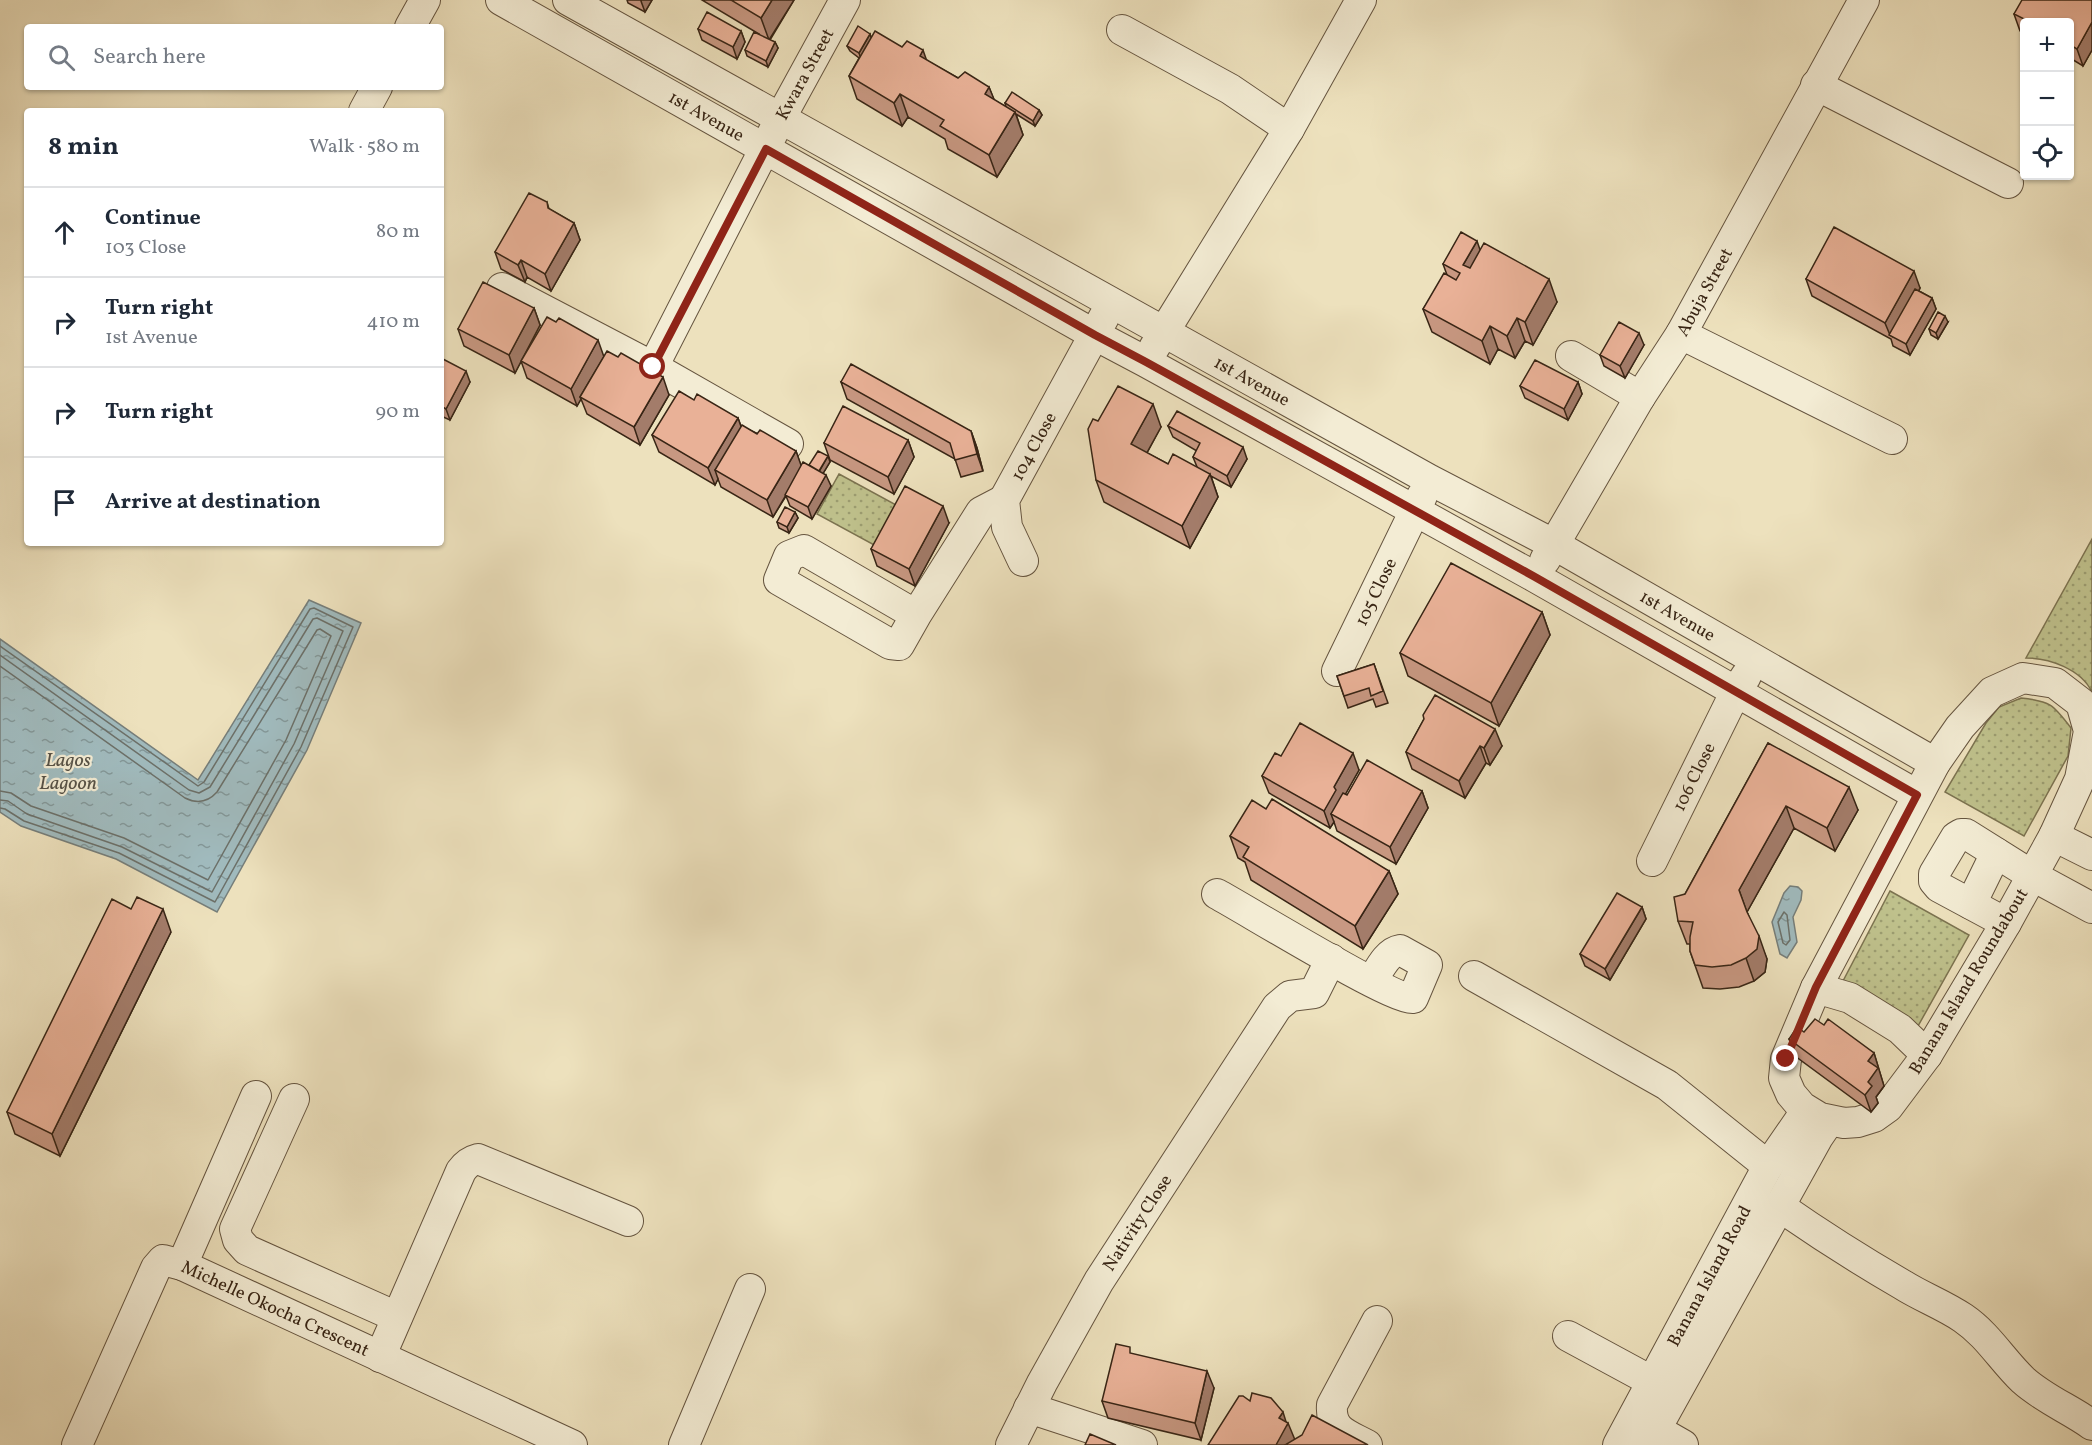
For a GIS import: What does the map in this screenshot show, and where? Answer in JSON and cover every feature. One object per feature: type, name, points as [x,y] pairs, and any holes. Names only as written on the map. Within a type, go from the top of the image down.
[{"type":"street","points":[[412,24],[425,0]]},
{"type":"street","name":"1st Avenue","points":[[501,0],[1095,335],[1535,577],[1917,795]]},
{"type":"street","name":"1st Avenue","points":[[568,0],[782,117],[1111,304],[1430,480],[1555,545],[1935,763]]},
{"type":"street","name":"Kwara Street","points":[[653,367],[845,0]]},
{"type":"street","points":[[1146,362],[1289,129],[1361,0]]},
{"type":"street","name":"Abuja Street","points":[[1535,577],[1640,397],[1681,334],[1864,0]]},
{"type":"street","points":[[1122,30],[1230,89],[1289,129]]},
{"type":"street","points":[[1816,85],[2008,183]]},
{"type":"street","points":[[366,108],[375,90]]},
{"type":"street","points":[[502,288],[653,367],[788,444]]},
{"type":"street","name":"104 Close","points":[[1023,561],[1007,527],[1004,500],[1111,304]]},
{"type":"street","points":[[1681,334],[1892,439]]},
{"type":"street","points":[[1571,356],[1640,397]]},
{"type":"street","name":"105 Close","points":[[1337,671],[1430,480]]},
{"type":"street","points":[[916,615],[981,512],[1004,500]]},
{"type":"street","name":"106 Close","points":[[1652,861],[1736,692],[1756,661]]},
{"type":"street","name":"Banana Island Roundabout","points":[[2023,678],[2055,683],[2081,703],[2089,731],[2080,779],[2033,876],[1927,1055],[1888,1107],[1874,1117],[1858,1122],[1818,1116],[1791,1094],[1784,1078],[1786,1059],[1816,987],[1935,763],[1960,727],[1992,692],[2023,678]]},
{"type":"street","points":[[2006,923],[1939,887],[1934,881],[1934,874],[1956,837],[1961,834],[1966,834],[2033,876],[2092,908]]},
{"type":"street","points":[[2054,836],[2092,855]]},
{"type":"street","points":[[1971,904],[1996,853]]},
{"type":"street","points":[[1218,894],[1372,981]]},
{"type":"street","name":"Nativity Close","points":[[1011,1445],[1099,1281],[1277,1008],[1290,996],[1314,993],[1331,959]]},
{"type":"street","points":[[1474,976],[1667,1084],[1768,1166]]},
{"type":"street","points":[[1816,987],[1850,998],[1900,1029],[1927,1055]]},
{"type":"street","points":[[182,1265],[255,1096]]},
{"type":"street","points":[[294,1099],[235,1229],[238,1240],[247,1250],[397,1317]]},
{"type":"street","name":"Banana Island Road","points":[[1618,1445],[1768,1166],[1818,1116]]},
{"type":"street","name":"Banana Island Road","points":[[1651,1437],[1818,1137],[1818,1116]]},
{"type":"street","points":[[380,1357],[461,1171],[471,1161],[478,1160],[628,1221]]},
{"type":"street","points":[[1779,1206],[1830,1242],[1964,1318],[1978,1329],[2025,1381],[2041,1395],[2092,1425]]},
{"type":"street","name":"Michelle Okocha Crescent","points":[[77,1445],[156,1268],[164,1260],[182,1265],[380,1357],[536,1438],[572,1445]]},
{"type":"street","points":[[684,1445],[750,1289]]},
{"type":"street","points":[[1367,1445],[1338,1429],[1331,1418],[1331,1412],[1332,1405],[1377,1321]]},
{"type":"street","points":[[1568,1336],[1653,1382]]},
{"type":"street","points":[[1029,1408],[1094,1438],[1142,1445]]},
{"type":"street","points":[[1651,1437],[1683,1445]]},
{"type":"green space","points":[[839,474],[898,506],[876,546],[817,514]]},
{"type":"green space","points":[[2092,539],[2092,692],[2080,677],[2064,666],[2026,658]]},
{"type":"green space","points":[[2021,698],[2050,705],[2071,728],[2068,756],[2024,836],[1945,792],[1986,723],[1999,707]]},
{"type":"green space","points":[[1890,891],[1969,935],[1913,1035],[1843,981]]},
{"type":"water","name":"Lagos Lagoon","points":[[309,600],[361,623],[307,750],[217,912],[116,859],[21,826],[0,812],[0,639],[198,780]]},
{"type":"water","points":[[1790,886],[1798,887],[1802,891],[1801,900],[1793,917],[1797,942],[1787,958],[1780,954],[1772,922],[1784,893]]},
{"type":"building","points":[[731,0],[772,0],[761,18]]},
{"type":"building","points":[[2022,0],[2092,0],[2092,22],[2077,49],[2074,47],[2074,18],[2022,18],[2014,14]]},
{"type":"building","points":[[707,12],[741,31],[733,47],[698,29]]},
{"type":"building","points":[[858,26],[870,34],[859,53],[847,46]]},
{"type":"building","points":[[875,31],[902,47],[907,41],[923,50],[920,56],[958,78],[965,72],[989,87],[985,94],[1015,112],[989,155],[940,126],[944,120],[900,94],[894,103],[849,76]]},
{"type":"building","points":[[754,32],[775,42],[766,61],[745,50]]},
{"type":"building","points":[[1012,92],[1039,110],[1033,121],[1005,103]]},
{"type":"building","points":[[529,193],[547,202],[548,208],[574,223],[545,274],[521,260],[518,265],[495,252]]},
{"type":"building","points":[[1834,227],[1914,271],[1885,323],[1806,279]]},
{"type":"building","points":[[1461,232],[1477,241],[1463,265],[1470,268],[1484,243],[1549,279],[1525,322],[1517,318],[1507,336],[1490,326],[1482,341],[1423,309],[1444,273],[1456,280],[1460,273],[1443,264]]},
{"type":"building","points":[[483,282],[534,308],[509,355],[458,329]]},
{"type":"building","points":[[1915,289],[1932,298],[1906,344],[1889,335]]},
{"type":"building","points":[[1938,312],[1945,316],[1936,333],[1929,329]]},
{"type":"building","points":[[547,317],[556,322],[559,318],[598,340],[571,389],[521,361]]},
{"type":"building","points":[[1619,322],[1639,333],[1620,366],[1600,355]]},
{"type":"building","points":[[607,351],[618,357],[621,353],[663,377],[634,427],[580,397]]},
{"type":"building","points":[[444,360],[466,371],[446,409],[444,408]]},
{"type":"building","points":[[1535,360],[1578,382],[1564,409],[1520,386]]},
{"type":"building","points":[[851,364],[971,431],[977,454],[955,460],[950,443],[841,382]]},
{"type":"building","points":[[1118,386],[1153,404],[1131,444],[1168,464],[1173,454],[1210,474],[1182,526],[1096,480],[1088,429],[1093,419],[1098,421]]},
{"type":"building","points":[[679,391],[694,400],[697,394],[738,418],[708,468],[652,435]]},
{"type":"building","points":[[843,406],[908,440],[888,477],[824,443]]},
{"type":"building","points":[[1177,411],[1243,447],[1227,476],[1193,457],[1200,443],[1168,426]]},
{"type":"building","points":[[742,425],[757,434],[760,430],[796,451],[767,500],[715,470]]},
{"type":"building","points":[[818,451],[828,456],[819,471],[809,465]]},
{"type":"building","points":[[803,462],[826,475],[808,507],[785,495]]},
{"type":"building","points":[[905,486],[943,506],[909,569],[871,549]]},
{"type":"building","points":[[785,507],[795,512],[787,527],[777,522]]},
{"type":"building","points":[[1451,563],[1542,612],[1491,703],[1400,653]]},
{"type":"building","points":[[1374,664],[1383,691],[1371,696],[1369,688],[1344,696],[1337,676]]},
{"type":"building","points":[[1435,695],[1495,729],[1484,748],[1480,746],[1459,781],[1406,752]]},
{"type":"building","points":[[1300,723],[1353,753],[1324,811],[1262,776],[1275,753],[1281,756]]},
{"type":"building","points":[[1768,743],[1849,787],[1827,828],[1786,806],[1739,890],[1759,936],[1757,949],[1746,958],[1731,965],[1712,967],[1695,965],[1690,951],[1693,922],[1678,921],[1674,897],[1685,894]]},
{"type":"building","points":[[1367,760],[1422,791],[1390,847],[1331,814],[1343,793],[1347,795]]},
{"type":"building","points":[[1272,799],[1389,871],[1355,926],[1243,857],[1249,847],[1230,836],[1252,800],[1266,809]]},
{"type":"building","points":[[1617,893],[1642,907],[1605,969],[1580,954]]},
{"type":"building","points":[[137,897],[163,909],[52,1134],[7,1112],[112,899],[131,909]]},
{"type":"building","points":[[1815,1019],[1824,1025],[1828,1019],[1874,1053],[1868,1061],[1878,1068],[1868,1082],[1872,1086],[1865,1095],[1789,1039],[1797,1027],[1804,1032]]},
{"type":"building","points":[[1116,1344],[1130,1347],[1130,1353],[1207,1371],[1195,1423],[1102,1401]]},
{"type":"building","points":[[1252,1393],[1271,1398],[1283,1412],[1279,1418],[1288,1423],[1276,1445],[1208,1445],[1239,1396],[1250,1401]]},
{"type":"building","points":[[1312,1415],[1368,1445],[1285,1445],[1302,1435]]},
{"type":"building","points":[[1090,1434],[1116,1445],[1085,1445]]},
{"type":"route","points":[[653,367],[766,149],[1095,335],[1535,577],[1917,795],[1816,987],[1786,1059]]}]
